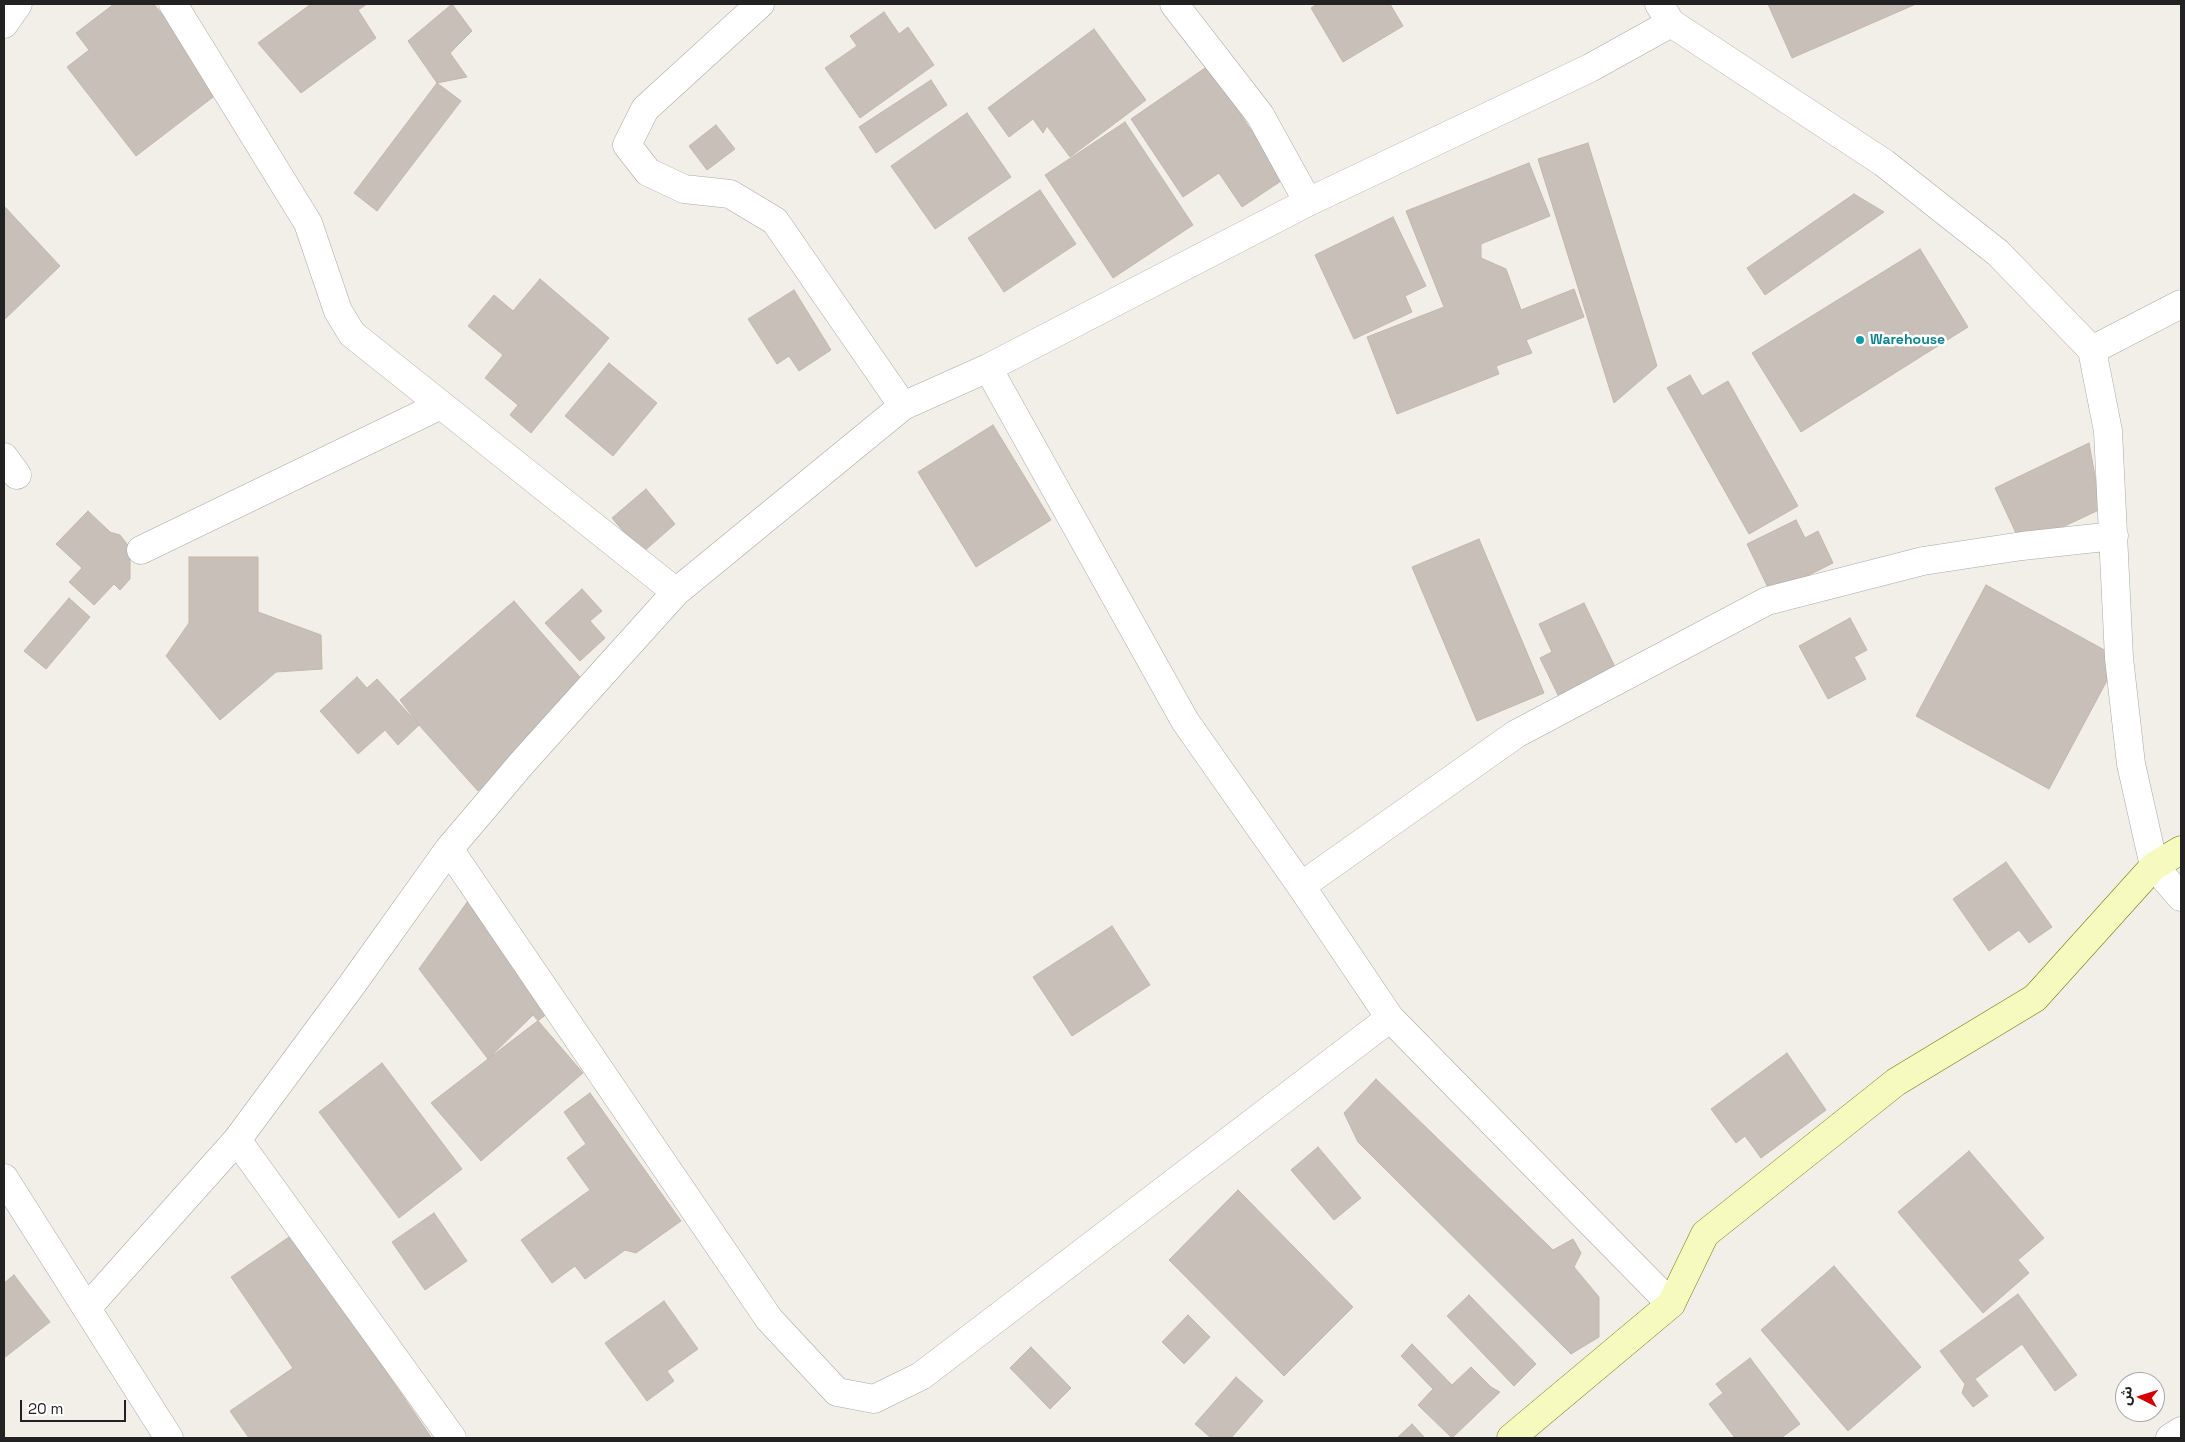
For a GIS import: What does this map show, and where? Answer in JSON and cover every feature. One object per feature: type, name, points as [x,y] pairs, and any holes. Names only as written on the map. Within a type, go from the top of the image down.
[{"type":"street","points":[[4,24],[18,4]]},
{"type":"street","points":[[173,4],[308,223],[338,311],[352,334],[676,592]]},
{"type":"street","points":[[760,4],[645,109],[627,144],[648,172],[684,189],[730,194],[776,221],[903,406]]},
{"type":"street","points":[[1174,4],[1260,115],[1308,202]]},
{"type":"street","points":[[87,1308],[237,1140],[449,849],[522,762],[676,592],[903,406],[988,368],[1308,202],[1590,68],[1665,14],[1884,163],[1998,253],[2092,350],[2108,431],[2119,658],[2132,764],[2154,866],[2181,897]]},
{"type":"street","points":[[2092,350],[2181,304]]},
{"type":"street","points":[[988,368],[1185,721],[1301,886],[1390,1018],[1672,1304]]},
{"type":"street","points":[[141,550],[441,405]]},
{"type":"street","points":[[1301,886],[1516,734],[1767,601],[1923,561],[2022,546],[2114,536]]},
{"type":"street","points":[[449,849],[769,1319],[837,1392],[874,1399],[921,1376],[1390,1018]]},
{"type":"street","points":[[1511,1438],[1672,1304],[1705,1234],[1896,1082],[2036,998],[2154,866],[2181,850]]},
{"type":"street","points":[[237,1140],[452,1438]]},
{"type":"street","points":[[4,1178],[169,1438]]},
{"type":"street","points":[[2170,1438],[2181,1431]]},
{"type":"building","points":[[114,4],[154,4],[221,91],[136,156],[67,67],[89,50],[76,33]]},
{"type":"building","points":[[311,4],[367,4],[358,10],[376,38],[301,93],[258,43]]},
{"type":"building","points":[[452,4],[472,31],[450,53],[467,77],[437,83],[408,41]]},
{"type":"building","points":[[1317,4],[1390,4],[1403,26],[1343,62],[1311,8]]},
{"type":"building","points":[[1768,4],[1916,4],[1792,58]]},
{"type":"building","points":[[884,12],[899,34],[908,27],[934,65],[860,118],[825,68],[857,46],[850,36]]},
{"type":"building","points":[[1094,29],[1146,100],[1070,157],[1047,126],[1043,133],[1033,119],[1009,137],[988,108]]},
{"type":"building","points":[[1208,66],[1284,179],[1242,207],[1219,173],[1183,197],[1131,119]]},
{"type":"building","points":[[931,80],[947,105],[876,153],[859,127]]},
{"type":"building","points":[[437,83],[461,101],[377,211],[354,193]]},
{"type":"building","points":[[967,113],[1011,177],[935,229],[891,166]]},
{"type":"building","points":[[1125,122],[1193,225],[1113,278],[1045,175]]},
{"type":"building","points":[[716,125],[735,149],[707,170],[689,146]]},
{"type":"building","points":[[1588,143],[1657,366],[1614,403],[1538,159]]},
{"type":"building","points":[[1529,163],[1550,216],[1481,244],[1481,258],[1506,269],[1521,310],[1574,289],[1584,317],[1526,340],[1532,353],[1496,366],[1499,374],[1397,414],[1367,337],[1444,307],[1406,211]]},
{"type":"building","points":[[1040,190],[1076,244],[1004,292],[968,238]]},
{"type":"building","points":[[1854,194],[1884,212],[1765,295],[1747,268]]},
{"type":"building","points":[[4,206],[60,266],[4,320]]},
{"type":"building","points":[[1393,217],[1426,286],[1405,296],[1412,312],[1354,339],[1315,255]]},
{"type":"building","name":"Warehouse","points":[[1920,249],[1968,327],[1801,432],[1752,353]]},
{"type":"building","points":[[540,279],[609,338],[531,433],[510,415],[518,405],[485,378],[503,355],[468,326],[494,295],[513,311]]},
{"type":"building","points":[[794,290],[831,350],[799,371],[789,356],[777,364],[748,319]]},
{"type":"building","points":[[609,363],[657,403],[613,456],[565,416]]},
{"type":"building","points":[[1690,375],[1702,396],[1728,381],[1798,506],[1749,534],[1667,388]]},
{"type":"building","points":[[993,425],[1051,520],[976,567],[918,472]]},
{"type":"building","points":[[2089,443],[2101,509],[2022,546],[1995,488]]},
{"type":"building","points":[[646,489],[675,524],[642,553],[612,518]]},
{"type":"building","points":[[88,511],[110,532],[120,535],[130,548],[130,579],[120,590],[114,584],[94,605],[69,582],[82,568],[56,544]]},
{"type":"building","points":[[1796,520],[1805,538],[1818,531],[1833,563],[1771,594],[1747,544]]},
{"type":"building","points":[[1479,539],[1544,693],[1477,721],[1412,567]]},
{"type":"building","points":[[189,557],[258,557],[258,612],[321,635],[322,669],[276,672],[220,720],[166,656],[189,623]]},
{"type":"building","points":[[1986,585],[2119,658],[2049,789],[1916,716]]},
{"type":"building","points":[[582,589],[602,611],[590,621],[605,638],[580,661],[545,623]]},
{"type":"building","points":[[69,598],[90,617],[46,669],[24,651]]},
{"type":"building","points":[[514,601],[592,691],[478,791],[419,725],[400,700]]},
{"type":"building","points":[[1584,603],[1616,669],[1559,697],[1540,658],[1552,652],[1539,624]]},
{"type":"building","points":[[1850,618],[1867,650],[1854,657],[1866,679],[1828,699],[1799,646]]},
{"type":"building","points":[[357,677],[367,688],[377,679],[419,725],[398,745],[385,730],[358,754],[320,711]]},
{"type":"building","points":[[2006,862],[2052,927],[2029,943],[2019,930],[1989,951],[1953,899]]},
{"type":"building","points":[[468,901],[552,1010],[488,1059],[419,969]]},
{"type":"building","points":[[1112,926],[1150,985],[1072,1036],[1033,977]]},
{"type":"building","points":[[533,1015],[583,1073],[481,1161],[431,1103],[488,1059]]},
{"type":"building","points":[[1787,1053],[1826,1110],[1761,1158],[1745,1136],[1736,1143],[1711,1109]]},
{"type":"building","points":[[382,1063],[462,1169],[399,1218],[319,1112]]},
{"type":"building","points":[[1376,1079],[1553,1250],[1573,1239],[1581,1253],[1574,1267],[1599,1297],[1599,1337],[1571,1354],[1358,1142],[1344,1113]]},
{"type":"building","points":[[590,1093],[681,1221],[636,1253],[625,1250],[585,1279],[575,1266],[552,1283],[521,1240],[590,1190],[567,1158],[586,1144],[564,1112]]},
{"type":"building","points":[[1318,1147],[1361,1198],[1334,1220],[1291,1170]]},
{"type":"building","points":[[1969,1151],[2044,1238],[2018,1260],[2029,1273],[1983,1313],[1898,1212]]},
{"type":"building","points":[[1238,1190],[1353,1307],[1284,1376],[1169,1260]]},
{"type":"building","points":[[434,1213],[467,1261],[425,1290],[392,1242]]},
{"type":"building","points":[[292,1235],[431,1437],[249,1438],[230,1411],[293,1368],[231,1277]]},
{"type":"building","points":[[1834,1266],[1921,1367],[1848,1431],[1761,1330]]},
{"type":"building","points":[[14,1275],[50,1322],[4,1358],[4,1283]]},
{"type":"building","points":[[2018,1294],[2077,1375],[2055,1391],[2022,1344],[1975,1379],[1988,1396],[1973,1407],[1962,1393],[1965,1384],[1940,1351]]},
{"type":"building","points":[[1469,1295],[1536,1364],[1514,1386],[1447,1316]]},
{"type":"building","points":[[664,1301],[698,1349],[667,1371],[674,1381],[647,1401],[605,1343]]},
{"type":"building","points":[[1188,1315],[1210,1337],[1184,1364],[1162,1342]]},
{"type":"building","points":[[1412,1344],[1452,1385],[1471,1367],[1491,1387],[1500,1392],[1452,1438],[1418,1405],[1433,1389],[1401,1356]]},
{"type":"building","points":[[1031,1347],[1071,1388],[1050,1409],[1010,1368]]},
{"type":"building","points":[[1750,1358],[1800,1424],[1781,1438],[1735,1438],[1709,1404],[1723,1393],[1716,1384]]},
{"type":"building","points":[[1236,1377],[1263,1401],[1231,1438],[1211,1438],[1195,1424]]},
{"type":"building","points":[[1412,1424],[1425,1438],[1397,1438]]},
{"type":"place","name":"Warehouse","points":[[1860,340]]}]
